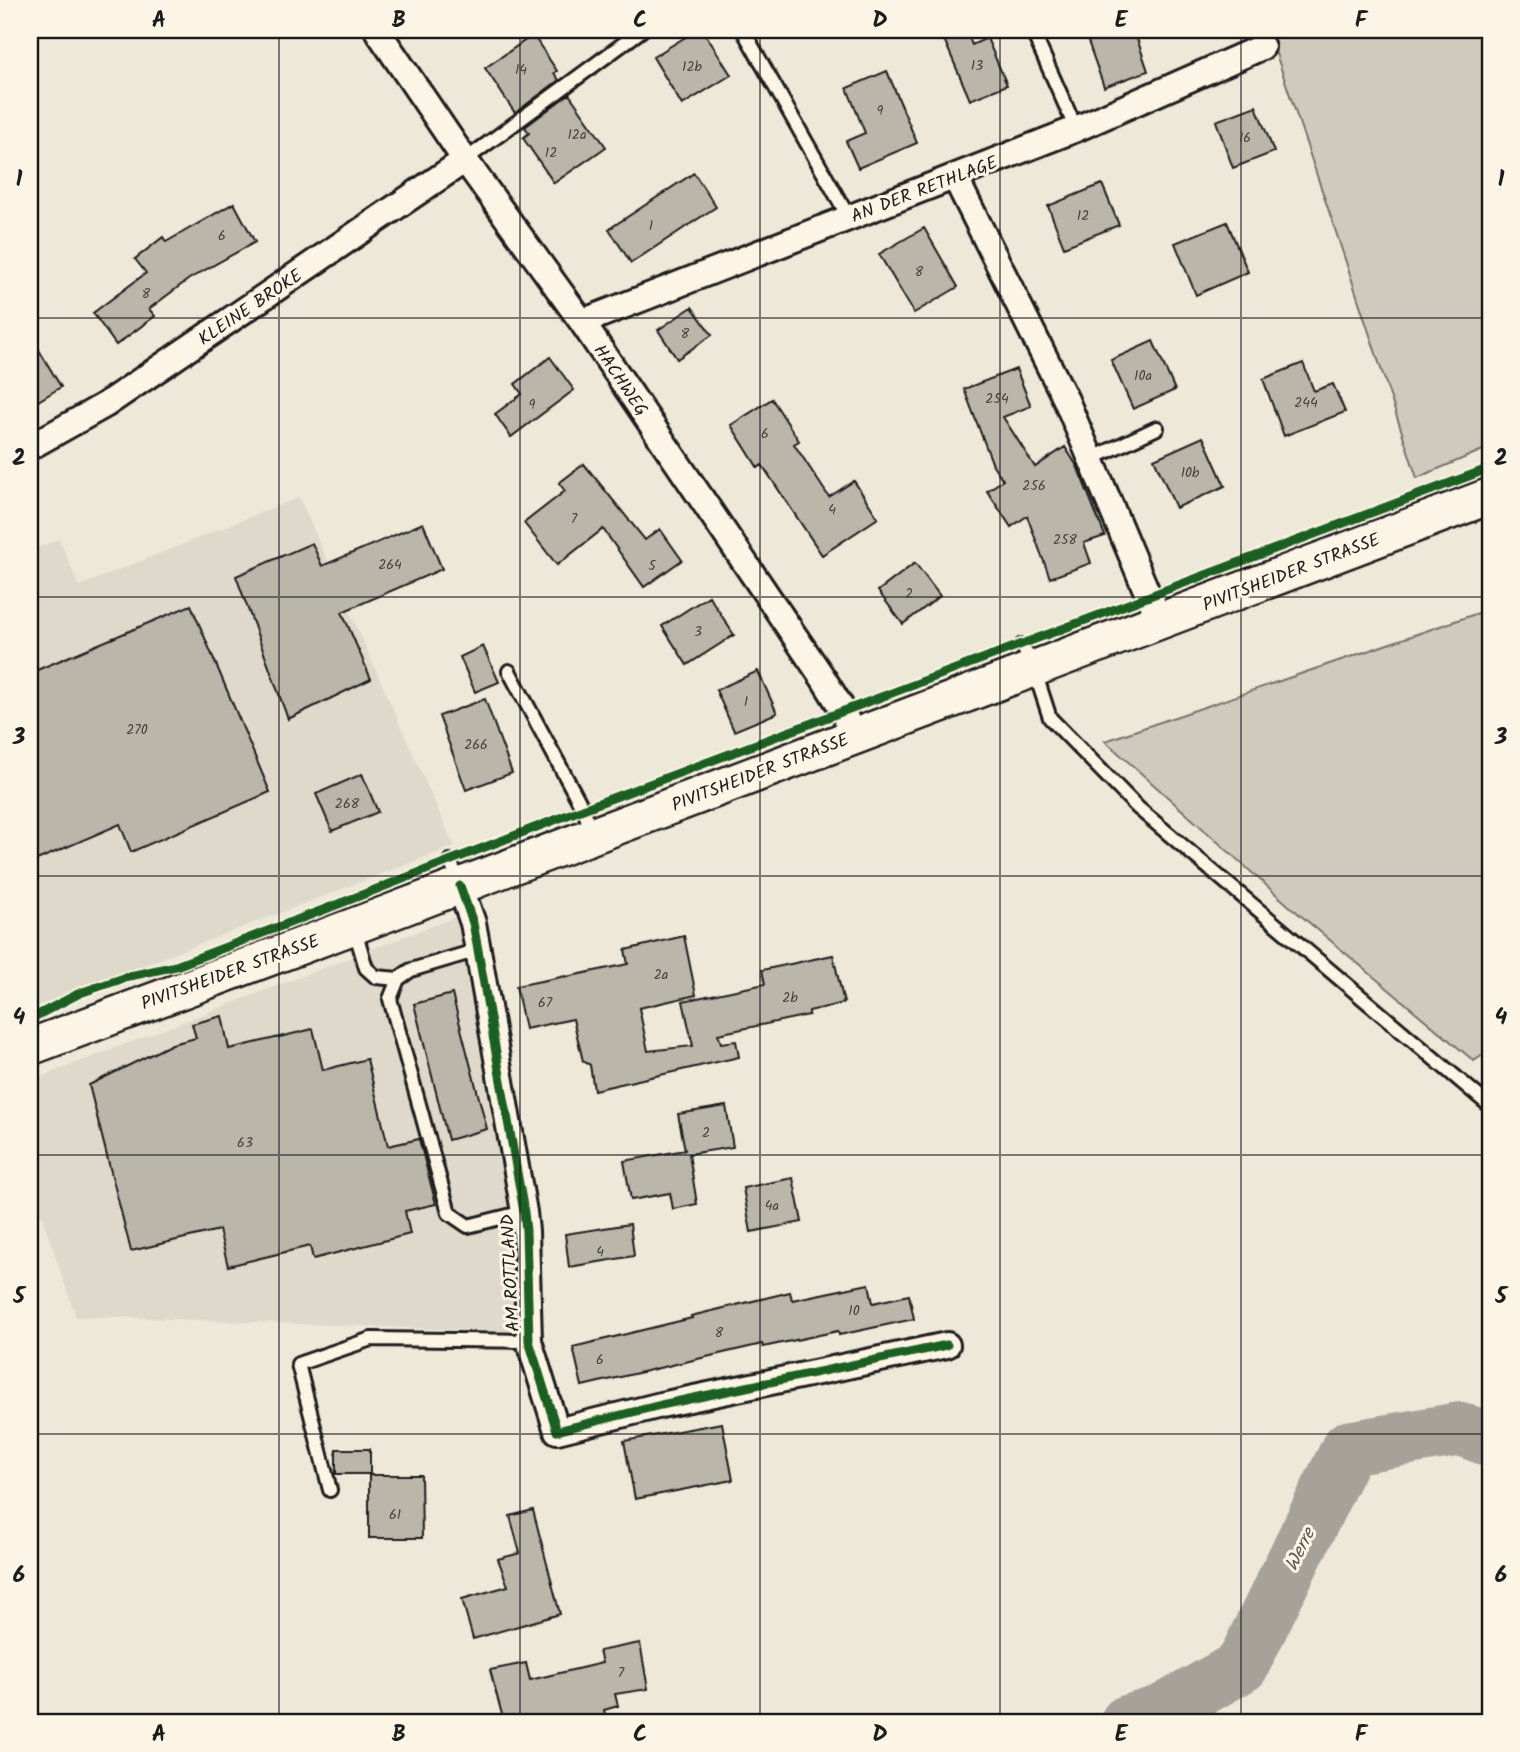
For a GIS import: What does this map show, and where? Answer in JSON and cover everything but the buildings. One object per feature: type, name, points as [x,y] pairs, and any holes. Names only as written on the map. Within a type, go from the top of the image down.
[{"type":"main road","name":"PIVITSHEIDER STRASSE","points":[[30,1047],[354,926],[455,873],[594,835],[852,738],[1028,657],[1161,621],[1490,496]]},
{"type":"street","name":"HACHWEG","points":[[377,30],[465,160],[582,322],[823,678],[844,712],[852,738]]},
{"type":"street","name":"AN DER RETHLAGE","points":[[582,322],[1076,130],[1258,39]]},
{"type":"street","name":"KLEINE BROKE","points":[[30,447],[104,405],[465,160]]},
{"type":"street","points":[[955,177],[1066,400],[1161,621]]},
{"type":"street","name":"AM ROTTLAND","points":[[455,873],[473,922],[524,1212],[529,1341],[557,1431],[661,1405],[947,1345]]},
{"type":"lane","points":[[465,160],[642,30]]},
{"type":"lane","points":[[743,30],[849,218]]},
{"type":"lane","points":[[1032,30],[1076,130]]},
{"type":"lane","points":[[1091,459],[1157,428]]},
{"type":"lane","points":[[1028,657],[1050,718],[1138,808],[1490,1106]]},
{"type":"lane","points":[[509,671],[583,809],[594,835]]},
{"type":"lane","points":[[354,926],[366,968],[376,978],[398,979]]},
{"type":"lane","points":[[478,950],[411,970],[398,979],[390,999],[449,1213],[468,1226],[524,1212]]},
{"type":"lane","points":[[330,1490],[298,1364],[372,1339],[529,1341]]},
{"type":"shaded area","points":[[1268,30],[1490,30],[1490,447],[1417,478]]},
{"type":"shaded area","points":[[299,497],[454,846],[30,1009],[30,551],[59,539],[79,586]]},
{"type":"shaded area","points":[[1490,609],[1490,1050],[1474,1061],[1287,904],[1105,741]]},
{"type":"shaded area","points":[[476,909],[542,1333],[76,1317],[30,1182],[30,1081]]},
{"type":"waterway","name":"Werre","points":[[1127,1722],[1163,1711],[1242,1666],[1348,1448],[1461,1429],[1490,1440]]},
{"type":"cycle path","points":[[30,1019],[80,993],[130,976],[176,966],[583,809],[1490,468]]},
{"type":"cycle path","points":[[460,886],[473,923],[524,1212],[529,1341],[557,1431],[661,1405],[947,1345]]}]
